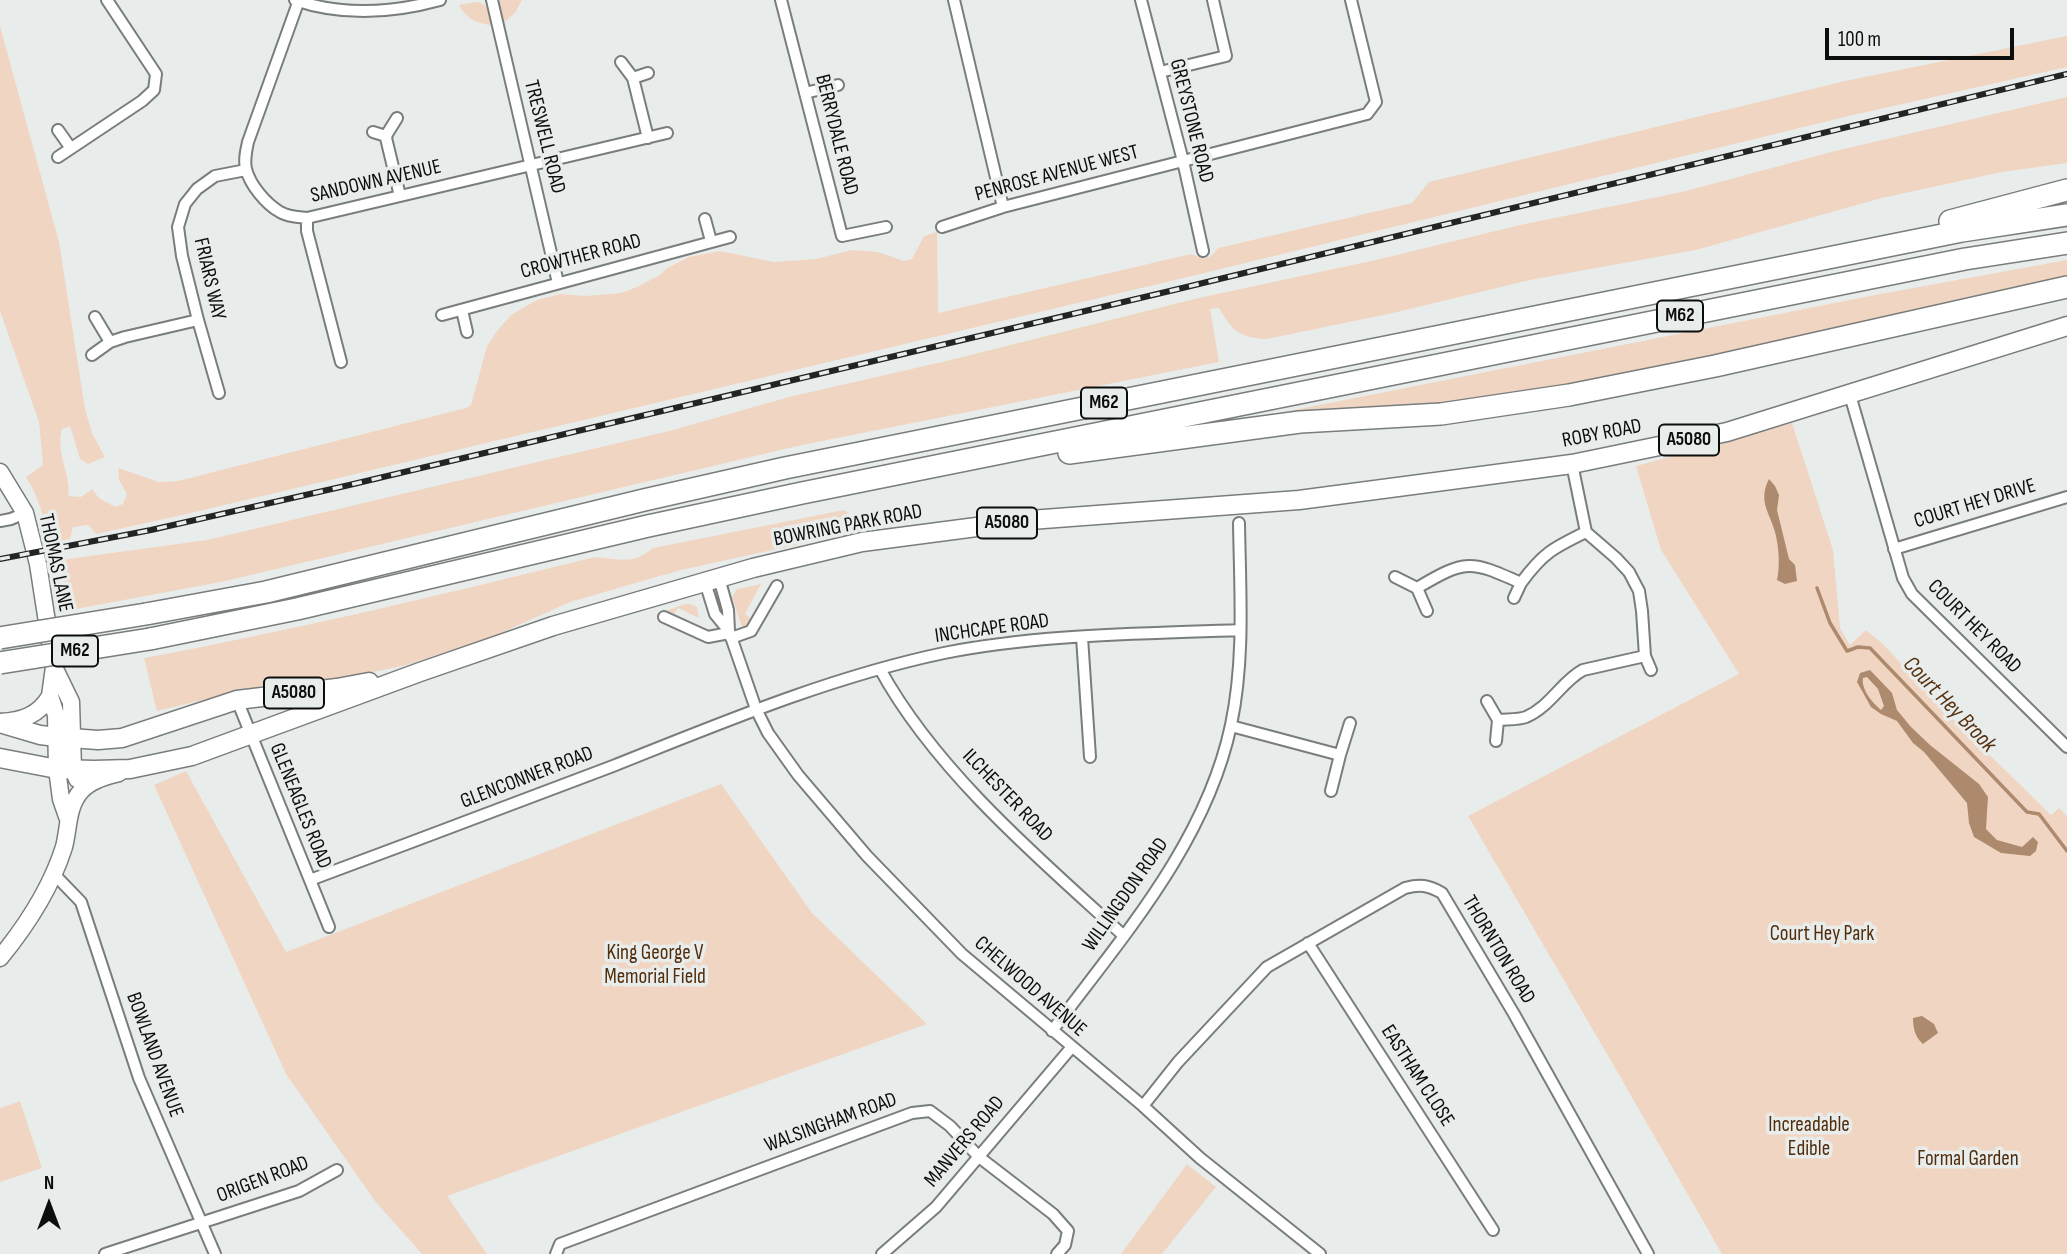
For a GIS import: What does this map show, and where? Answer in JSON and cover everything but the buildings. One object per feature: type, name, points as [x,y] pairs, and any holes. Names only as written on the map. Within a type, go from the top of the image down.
[{"type":"highway","points":[[1655,293],[2067,190]]},
{"type":"highway","name":"M62","points":[[0,638],[266,592],[785,468],[1962,230],[2067,215]]},
{"type":"highway","name":"M62","points":[[0,663],[150,639],[310,606],[648,526],[1951,262],[2067,243]]},
{"type":"highway","points":[[878,479],[1300,422],[1441,414],[1569,395],[1715,366],[2067,287]]},
{"type":"main road","name":"ROBY ROAD","points":[[1299,499],[1572,464],[1727,432],[2067,326]]},
{"type":"main road","name":"BOWRING PARK ROAD","points":[[0,758],[65,769],[130,769],[192,756],[553,625],[753,568],[862,542],[1004,523],[1299,499]]},
{"type":"main road","name":"BOWRING PARK ROAD","points":[[0,722],[31,732],[65,738],[122,738],[237,700],[337,688],[420,672]]},
{"type":"street","points":[[58,156],[142,101],[154,90],[156,74],[151,64],[107,0]]},
{"type":"street","points":[[246,170],[248,142],[297,0],[364,12],[392,10],[440,0]]},
{"type":"street","name":"TRESWELL ROAD","points":[[492,0],[558,283]]},
{"type":"street","name":"BERRYDALE ROAD","points":[[781,0],[842,236],[886,227]]},
{"type":"street","points":[[954,0],[1003,207]]},
{"type":"street","name":"GREYSTONE ROAD","points":[[1141,0],[1183,161],[1203,251]]},
{"type":"street","points":[[1160,72],[1226,56],[1213,0]]},
{"type":"street","name":"PENROSE AVENUE WEST","points":[[942,227],[1003,207],[1367,114],[1376,102],[1351,0]]},
{"type":"street","points":[[621,62],[633,78],[648,138]]},
{"type":"street","points":[[633,78],[649,74]]},
{"type":"street","points":[[805,93],[838,85]]},
{"type":"street","points":[[397,118],[387,136],[400,196]]},
{"type":"street","points":[[58,130],[70,147]]},
{"type":"street","points":[[373,132],[387,136]]},
{"type":"street","name":"SANDOWN AVENUE","points":[[246,170],[253,186],[279,211],[292,217],[307,218],[667,134]]},
{"type":"street","name":"FRIARS WAY","points":[[219,393],[182,256],[178,227],[185,204],[197,189],[215,176],[246,170]]},
{"type":"street","points":[[307,218],[307,231],[341,362]]},
{"type":"street","points":[[705,219],[711,242]]},
{"type":"street","name":"CROWTHER ROAD","points":[[443,315],[730,237]]},
{"type":"street","points":[[462,310],[467,332]]},
{"type":"street","points":[[95,317],[110,342]]},
{"type":"street","points":[[92,355],[110,342],[125,337],[198,320]]},
{"type":"street","name":"COURT HEY ROAD","points":[[1850,395],[1903,578],[1912,594],[2067,747]]},
{"type":"street","points":[[1572,464],[1586,532],[1629,572],[1639,591],[1643,611],[1645,656],[1651,670]]},
{"type":"street","name":"THOMAS LANE","points":[[0,472],[25,513],[38,564],[54,667]]},
{"type":"street","name":"COURT HEY DRIVE","points":[[1894,549],[2067,497]]},
{"type":"street","points":[[0,521],[25,513]]},
{"type":"street","name":"WILLINGDON ROAD","points":[[1052,1031],[1153,896],[1182,849],[1217,775],[1231,726],[1237,682],[1240,523]]},
{"type":"street","points":[[1514,598],[1521,583],[1540,558],[1586,532]]},
{"type":"street","points":[[1417,588],[1448,571],[1472,565],[1521,583]]},
{"type":"street","points":[[1395,577],[1417,588],[1427,611]]},
{"type":"street","name":"CHELWOOD AVENUE","points":[[712,580],[727,610],[730,634],[756,709],[768,733],[798,775],[867,856],[962,954],[1200,1158],[1321,1254]]},
{"type":"street","points":[[664,617],[713,638],[751,631],[777,586]]},
{"type":"street","name":"INCHCAPE ROAD","points":[[756,709],[880,669],[1000,644],[1082,637],[1240,630]]},
{"type":"street","points":[[1082,637],[1090,757]]},
{"type":"street","points":[[1498,720],[1525,718],[1545,704],[1574,674],[1583,670],[1645,656]]},
{"type":"street","points":[[0,722],[16,721],[44,706],[50,696],[54,667]]},
{"type":"street","points":[[54,667],[71,702],[65,738],[61,799],[68,819]]},
{"type":"street","name":"ILCHESTER ROAD","points":[[880,669],[891,690],[925,736],[979,799],[1123,935]]},
{"type":"street","points":[[50,696],[65,738]]},
{"type":"street","name":"GLENEAGLES ROAD","points":[[237,700],[329,927]]},
{"type":"street","points":[[1487,701],[1498,720],[1496,741]]},
{"type":"street","name":"GLENCONNER ROAD","points":[[310,880],[756,709]]},
{"type":"street","points":[[1331,791],[1350,723]]},
{"type":"street","points":[[1231,726],[1340,755]]},
{"type":"street","points":[[0,958],[25,927],[65,844],[68,819],[76,797],[77,779],[65,769]]},
{"type":"street","points":[[76,797],[91,782],[130,769]]},
{"type":"street","name":"BOWLAND AVENUE","points":[[53,873],[81,902],[139,1078],[215,1254]]},
{"type":"street","name":"THORNTON ROAD","points":[[1143,1107],[1178,1062],[1267,967],[1405,888],[1418,884],[1432,887],[1442,893],[1514,1014],[1648,1254]]},
{"type":"street","name":"EASTHAM CLOSE","points":[[1308,943],[1493,1230]]},
{"type":"street","name":"MANVERS ROAD","points":[[882,1254],[936,1207],[1071,1048]]},
{"type":"street","name":"WALSINGHAM ROAD","points":[[556,1254],[560,1244],[912,1113],[930,1111],[950,1126],[979,1157],[1053,1214],[1068,1231],[1065,1245],[1057,1254]]},
{"type":"street","name":"ORIGEN ROAD","points":[[106,1254],[299,1191],[337,1170]]},
{"type":"green space","points":[[500,0],[522,0],[515,13],[503,23],[499,7]]},
{"type":"green space","points":[[476,2],[484,4],[492,25],[473,20],[459,5]]},
{"type":"green space","points":[[0,26],[59,242],[85,409],[92,433],[105,457],[88,464],[80,459],[70,426],[62,429],[60,439],[68,480],[68,496],[81,497],[92,489],[99,498],[115,507],[123,504],[127,494],[119,480],[118,468],[159,482],[178,481],[466,408],[471,405],[487,346],[511,315],[535,301],[560,294],[585,296],[621,293],[660,275],[667,268],[689,257],[720,251],[774,262],[816,259],[852,250],[878,252],[904,261],[912,259],[924,236],[937,232],[938,313],[1191,254],[1206,258],[1218,248],[1412,203],[1429,182],[1845,81],[2067,36],[2067,67],[1849,116],[1192,276],[178,516],[96,534],[88,525],[73,527],[70,539],[49,543],[38,501],[26,477],[43,465],[39,422],[0,311]]},
{"type":"green space","points":[[2067,97],[2067,163],[2002,172],[1882,198],[1696,250],[1530,280],[1393,313],[1267,339],[1238,332],[1219,308],[1210,309],[1219,362],[802,445],[221,582],[65,611],[53,561],[207,540],[673,430],[789,397],[1194,299],[1380,259],[1520,225],[1682,192],[1835,151]]},
{"type":"green space","points":[[2067,260],[2067,277],[1649,369],[1497,395],[1287,415],[1289,411],[1880,294]]},
{"type":"green space","name":"Court Hey Park","points":[[1792,423],[1833,550],[1840,628],[1850,645],[1866,630],[1882,643],[1953,719],[2051,815],[2059,808],[2067,816],[2067,1254],[1722,1254],[1468,816],[1739,674],[1661,550],[1636,466]]},
{"type":"green space","points":[[844,510],[852,516],[851,533],[681,570],[570,602],[492,637],[403,666],[341,678],[261,686],[157,711],[144,658],[370,611],[595,557],[632,559],[653,548]]},
{"type":"green space","points":[[761,584],[745,614],[751,622],[742,627],[732,597],[737,589]]},
{"type":"green space","points":[[685,604],[697,607],[699,618],[678,608],[673,616],[663,612]]},
{"type":"green space","name":"King George V Memorial Field","points":[[186,771],[286,952],[721,784],[812,913],[927,1024],[447,1196],[487,1254],[422,1254],[375,1201],[286,1074],[154,785]]},
{"type":"green space","points":[[20,1101],[42,1168],[0,1182],[0,1108]]},
{"type":"green space","points":[[1187,1164],[1216,1187],[1162,1254],[1121,1254]]},
{"type":"shaded area","points":[[1769,479],[1779,495],[1777,510],[1789,559],[1795,565],[1797,581],[1785,584],[1777,580],[1777,542],[1765,502],[1764,495]]},
{"type":"shaded area","points":[[1870,670],[1892,693],[1897,710],[1911,727],[1979,784],[1988,797],[1986,829],[1997,840],[2022,847],[2033,837],[2038,842],[2036,851],[2030,856],[2001,853],[1974,837],[1967,803],[1924,752],[1913,743],[1897,721],[1871,707],[1857,682],[1860,673]],"holes":[[[1867,677],[1878,689],[1884,706],[1881,710],[1866,692],[1863,678]]]},
{"type":"shaded area","points":[[1922,1016],[1934,1024],[1938,1033],[1923,1044],[1916,1035],[1913,1022],[1913,1018]]},
{"type":"waterway","name":"Court Hey Brook","points":[[1817,588],[1830,623],[1847,651],[1858,647],[1870,648],[2027,812],[2039,814],[2067,851]]},
{"type":"railway","points":[[0,559],[151,530],[345,486],[1174,290],[2067,74]]},
{"type":"park label","name":"Increadable Edible","points":[[1809,1138]]},
{"type":"park label","name":"Formal Garden","points":[[1968,1160]]}]
